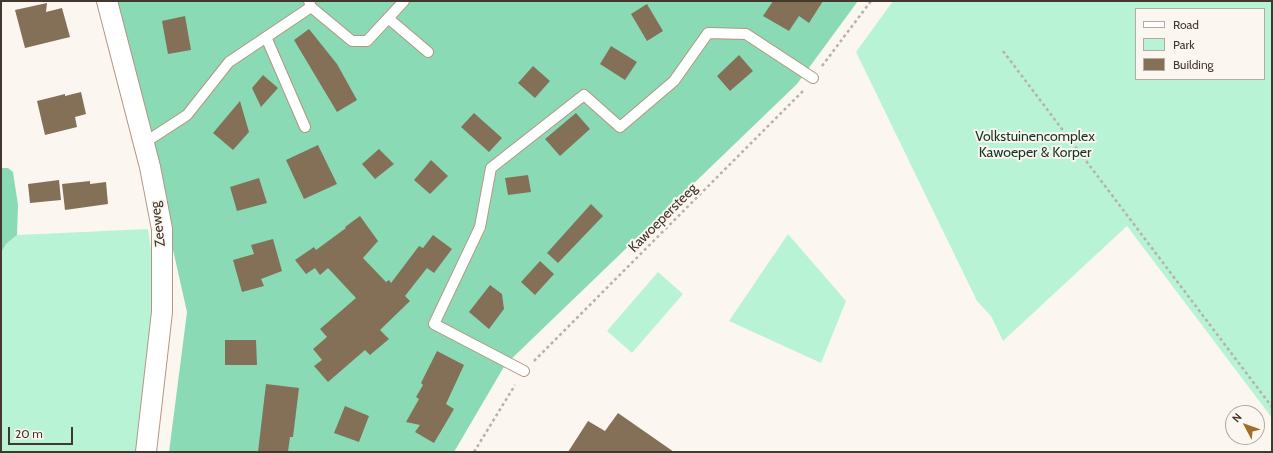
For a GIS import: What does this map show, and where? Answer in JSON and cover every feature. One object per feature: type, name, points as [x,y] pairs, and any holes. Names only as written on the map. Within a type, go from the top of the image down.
[{"type":"street","name":"Zeeweg","points":[[107,1],[144,143],[162,229],[162,312],[146,452]]},
{"type":"lane","points":[[144,143],[187,114],[229,62],[266,37],[310,4],[352,41],[367,41],[404,1]]},
{"type":"lane","points":[[388,18],[428,52]]},
{"type":"lane","points":[[524,372],[434,324],[480,227],[491,168],[584,95],[620,127],[674,81],[708,33],[746,34],[813,78]]},
{"type":"lane","points":[[266,37],[306,127]]},
{"type":"path","name":"Kawoepersteeg","points":[[474,452],[524,372],[802,93],[871,1]]},
{"type":"path","points":[[1003,52],[1272,407]]},
{"type":"green space","points":[[117,1],[858,1],[797,84],[505,365],[454,452],[169,452],[187,312]]},
{"type":"green space","name":"Volkstuinencomplex Kawoeper & Korper","points":[[893,1],[1272,1],[1272,418],[1265,409],[1265,405],[1262,405],[1127,226],[1003,341],[991,316],[977,301],[856,52]]},
{"type":"green space","points":[[1,168],[8,168],[13,172],[18,205],[17,235],[6,244],[1,253]]},
{"type":"green space","points":[[148,229],[154,269],[148,357],[136,452],[1,452],[1,253],[6,244],[17,235]]},
{"type":"green space","points":[[788,234],[846,301],[821,363],[729,321]]},
{"type":"green space","points":[[658,272],[683,294],[632,353],[607,331]]},
{"type":"building","points":[[773,1],[823,1],[809,23],[799,16],[789,31],[763,16]]},
{"type":"building","points":[[47,3],[46,12],[62,8],[70,37],[25,48],[15,10]]},
{"type":"building","points":[[647,4],[663,31],[647,41],[631,14]]},
{"type":"building","points":[[185,16],[191,50],[168,54],[162,21]]},
{"type":"building","points":[[309,29],[337,64],[357,100],[337,112],[294,40]]},
{"type":"building","points":[[611,46],[637,62],[625,80],[600,64]]},
{"type":"building","points":[[739,55],[753,71],[730,91],[717,76]]},
{"type":"building","points":[[533,66],[550,81],[535,98],[518,83]]},
{"type":"building","points":[[263,75],[278,88],[261,107],[252,88]]},
{"type":"building","points":[[81,92],[86,114],[75,117],[77,127],[45,135],[37,101],[65,94],[65,96]]},
{"type":"building","points":[[240,101],[249,132],[233,150],[213,133]]},
{"type":"building","points":[[474,113],[502,138],[489,152],[461,127]]},
{"type":"building","points":[[576,113],[590,129],[560,156],[545,139]]},
{"type":"building","points":[[318,145],[337,184],[304,199],[286,160]]},
{"type":"building","points":[[379,149],[394,164],[375,179],[362,164]]},
{"type":"building","points":[[431,160],[448,176],[430,194],[414,180]]},
{"type":"building","points":[[528,175],[531,192],[508,195],[505,178]]},
{"type":"building","points":[[259,178],[267,203],[237,211],[230,187]]},
{"type":"building","points":[[59,180],[61,200],[30,203],[28,184]]},
{"type":"building","points":[[90,181],[90,184],[106,182],[108,204],[65,210],[62,184]]},
{"type":"building","points":[[591,204],[603,216],[558,263],[547,253]]},
{"type":"building","points":[[360,216],[378,241],[363,258],[386,282],[389,280],[391,283],[419,246],[423,248],[433,235],[452,249],[434,273],[427,268],[405,296],[410,301],[380,330],[389,339],[370,355],[365,350],[328,382],[314,366],[322,360],[313,349],[327,337],[320,329],[356,298],[328,268],[320,275],[315,268],[306,274],[295,260],[314,247],[316,250]]},
{"type":"building","points":[[273,239],[282,271],[261,279],[264,286],[242,292],[233,260],[254,254],[251,245]]},
{"type":"building","points":[[540,261],[554,274],[535,295],[521,282]]},
{"type":"building","points":[[490,285],[502,294],[504,309],[489,329],[469,312]]},
{"type":"building","points":[[225,340],[256,340],[257,365],[225,365]]},
{"type":"building","points":[[437,351],[464,365],[446,404],[454,409],[434,443],[415,432],[420,425],[406,422],[419,399],[416,397],[423,385],[421,383]]},
{"type":"building","points":[[266,384],[299,388],[293,437],[290,437],[288,452],[258,452]]},
{"type":"building","points":[[345,406],[369,416],[359,442],[334,433]]},
{"type":"building","points":[[618,413],[674,452],[568,452],[588,421],[605,431]]}]
